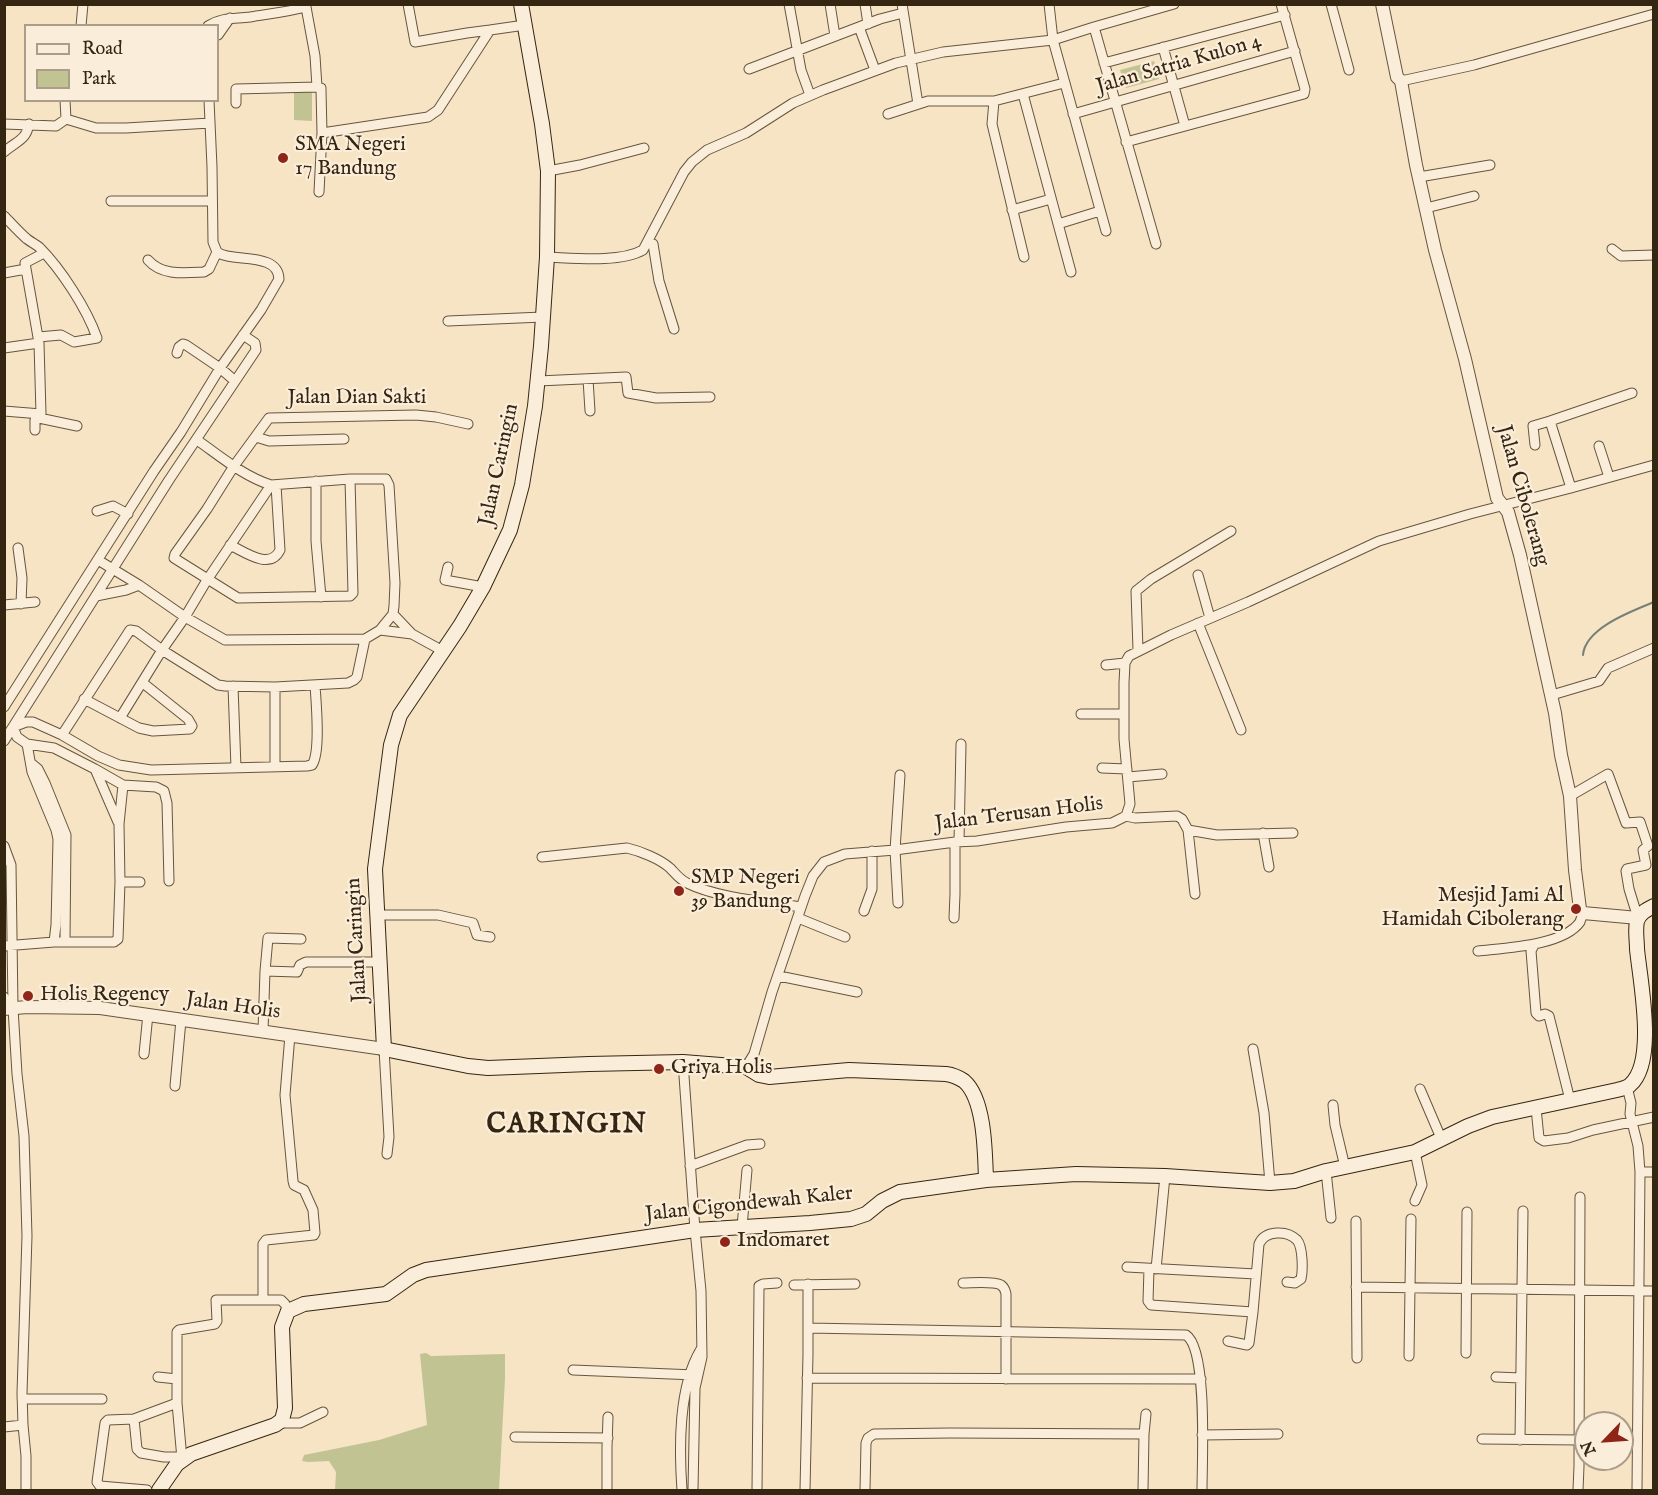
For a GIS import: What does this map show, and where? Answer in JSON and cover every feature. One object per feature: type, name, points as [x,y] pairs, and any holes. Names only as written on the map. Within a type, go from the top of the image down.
[{"type":"main road","name":"Jalan Caringin","points":[[384,1049],[375,865],[391,745],[397,722],[407,703],[483,587],[510,530],[518,502],[538,381],[547,257],[548,171],[521,4]]},
{"type":"main road","points":[[1627,1087],[1641,1064],[1645,1040],[1636,927],[1638,918],[1653,906]]},
{"type":"main road","points":[[384,1049],[468,1066],[508,1069],[683,1062],[746,1067],[759,1075],[769,1077],[849,1071],[956,1076],[970,1089],[979,1110],[986,1180]]},
{"type":"main road","name":"Jalan Cigondewah Kaler","points":[[288,1311],[304,1304],[386,1294],[413,1275],[436,1267],[694,1230],[851,1219],[866,1214],[900,1192],[986,1180],[1060,1174],[1165,1176],[1270,1183],[1294,1181],[1344,1167],[1415,1152],[1441,1138],[1492,1117],[1627,1087]]},
{"type":"main road","points":[[159,1491],[182,1458],[279,1423],[285,1408],[282,1326],[288,1311]]},
{"type":"street","points":[[81,24],[83,4]]},
{"type":"street","points":[[408,4],[415,42],[525,25]]},
{"type":"street","points":[[789,4],[801,70],[810,95]]},
{"type":"street","points":[[830,4],[834,36]]},
{"type":"street","points":[[865,4],[863,26],[875,70]]},
{"type":"street","points":[[1048,4],[1053,40],[1106,231]]},
{"type":"street","points":[[1126,142],[1305,93],[1281,4]]},
{"type":"street","points":[[1331,4],[1349,70]]},
{"type":"street","name":"Jalan Cibolerang","points":[[1382,4],[1397,77],[1401,81],[1435,250],[1465,359],[1497,498],[1508,512],[1520,555],[1552,696],[1570,796],[1579,908],[1583,913]]},
{"type":"street","points":[[547,257],[618,258],[643,250],[684,172],[692,162],[707,150],[746,133],[793,103],[810,95],[911,58],[943,52],[1053,40],[1169,5]]},
{"type":"street","points":[[212,24],[221,19],[264,15],[306,6],[315,56],[317,87]]},
{"type":"street","points":[[748,69],[903,9],[918,104]]},
{"type":"street","points":[[1401,81],[1474,65],[1653,14]]},
{"type":"street","points":[[1104,63],[1285,15]]},
{"type":"street","points":[[219,33],[230,18]]},
{"type":"street","points":[[1094,27],[1156,244]]},
{"type":"street","points":[[322,133],[434,115],[490,30]]},
{"type":"street","points":[[1163,47],[1185,126]]},
{"type":"street","name":"Jalan Satria Kulon 4","points":[[1073,114],[1295,51]]},
{"type":"street","points":[[888,114],[918,104],[943,101],[994,101],[1064,83]]},
{"type":"street","points":[[236,103],[236,89],[321,88],[322,133],[319,192]]},
{"type":"street","points":[[1023,94],[1071,272]]},
{"type":"street","points":[[994,101],[993,124],[1024,257]]},
{"type":"street","points":[[65,102],[66,119]]},
{"type":"street","points":[[4,707],[279,279],[279,274],[272,266],[249,258],[220,254],[213,242],[209,102]]},
{"type":"street","points":[[66,119],[96,128],[210,123]]},
{"type":"street","points":[[4,124],[56,126],[66,119]]},
{"type":"street","points":[[4,152],[26,136],[29,124]]},
{"type":"street","points":[[548,171],[644,148]]},
{"type":"street","points":[[1419,177],[1490,165]]},
{"type":"street","points":[[1426,208],[1474,196]]},
{"type":"street","points":[[1012,210],[1051,199]]},
{"type":"street","points":[[111,201],[212,201]]},
{"type":"street","points":[[1058,224],[1100,211]]},
{"type":"street","points":[[4,216],[44,253],[77,297],[97,338],[74,342],[61,335],[4,348]]},
{"type":"street","points":[[653,244],[659,281],[674,329]]},
{"type":"street","points":[[1612,249],[1621,256],[1653,255]]},
{"type":"street","points":[[148,260],[155,267],[168,272],[204,273],[209,269],[217,252]]},
{"type":"street","points":[[40,416],[39,340],[25,263],[44,253]]},
{"type":"street","points":[[4,273],[26,269]]},
{"type":"street","points":[[448,321],[543,316]]},
{"type":"street","points":[[4,741],[9,725],[114,569],[169,480],[256,348],[255,343],[243,335]]},
{"type":"street","points":[[177,353],[179,347],[186,345],[235,381]]},
{"type":"street","points":[[538,381],[626,377],[627,392],[652,398],[710,397]]},
{"type":"street","points":[[588,379],[590,411]]},
{"type":"street","points":[[1535,445],[1533,426],[1632,393]]},
{"type":"street","points":[[4,411],[40,416],[77,426]]},
{"type":"street","name":"Jalan Dian Sakti","points":[[207,580],[175,560],[175,554],[267,419],[273,417],[416,415],[468,424]]},
{"type":"street","points":[[35,430],[35,420],[40,416]]},
{"type":"street","points":[[1550,421],[1571,488]]},
{"type":"street","points":[[256,437],[269,441],[344,439]]},
{"type":"street","points":[[98,560],[140,585],[185,617],[225,640],[365,639],[380,630],[393,615],[396,596],[388,481],[384,478],[350,479],[273,485],[259,481],[197,440]]},
{"type":"street","points":[[1599,447],[1609,477]]},
{"type":"street","points":[[1106,665],[1125,663],[1128,657],[1138,650],[1379,541],[1502,505],[1653,465]]},
{"type":"street","points":[[207,580],[240,598],[349,596],[353,593],[350,479]]},
{"type":"street","points":[[316,481],[316,541],[321,597]]},
{"type":"street","points":[[120,718],[207,580],[273,485]]},
{"type":"street","points":[[230,545],[265,561],[277,556],[280,550],[273,485]]},
{"type":"street","points":[[97,511],[113,506],[128,514]]},
{"type":"street","points":[[1138,650],[1136,591],[1151,579],[1231,531]]},
{"type":"street","points":[[18,548],[22,578],[21,604]]},
{"type":"street","points":[[448,567],[445,580],[483,587]]},
{"type":"street","points":[[1198,575],[1210,618]]},
{"type":"street","points":[[96,596],[140,585]]},
{"type":"street","points":[[4,605],[35,602]]},
{"type":"street","points":[[393,615],[412,634],[443,651]]},
{"type":"street","points":[[1198,623],[1241,730]]},
{"type":"street","points":[[62,735],[130,630],[136,631],[218,685],[233,686],[275,687],[348,683],[357,677],[365,639]]},
{"type":"street","points":[[380,630],[412,634]]},
{"type":"street","points":[[1552,696],[1599,681],[1608,668],[1653,648]]},
{"type":"street","name":"Jalan Terusan Holis","points":[[746,1067],[754,1054],[801,907],[813,876],[824,862],[845,855],[872,851],[977,841],[1065,827],[1112,823],[1126,816],[1130,804],[1124,739],[1125,663]]},
{"type":"street","points":[[84,699],[139,728],[153,731],[190,729],[192,726],[188,719],[143,683]]},
{"type":"street","points":[[9,725],[33,722],[62,735],[98,756],[119,765],[134,768],[162,771],[307,766],[314,763],[317,740],[315,685]]},
{"type":"street","points":[[233,686],[236,768]]},
{"type":"street","points":[[275,687],[275,767]]},
{"type":"street","points":[[1081,714],[1124,714]]},
{"type":"street","points":[[9,725],[17,737],[27,744],[54,748],[123,785],[159,788],[166,794],[169,880]]},
{"type":"street","points":[[27,744],[32,772],[60,829],[58,838],[64,942]]},
{"type":"street","points":[[954,918],[961,744]]},
{"type":"street","points":[[1102,768],[1127,773],[1162,774]]},
{"type":"street","points":[[95,769],[119,824]]},
{"type":"street","points":[[1478,951],[1534,945],[1560,936],[1580,922],[1583,913],[1638,918],[1626,870],[1646,865],[1643,850],[1651,845],[1640,822],[1626,823],[1608,774],[1570,796]]},
{"type":"street","points":[[898,903],[895,850],[900,775]]},
{"type":"street","points":[[8,946],[117,940],[120,882],[119,824],[123,785]]},
{"type":"street","points":[[1126,816],[1135,818],[1177,816],[1182,819],[1188,830],[1196,894]]},
{"type":"street","points":[[1188,830],[1217,835],[1293,833]]},
{"type":"street","points":[[1263,833],[1269,867]]},
{"type":"street","points":[[4,846],[9,858],[11,878],[7,1008]]},
{"type":"street","points":[[542,857],[627,848],[664,864],[680,879],[704,889],[741,898],[801,907]]},
{"type":"street","points":[[864,911],[872,889],[872,851]]},
{"type":"street","points":[[120,882],[140,882]]},
{"type":"street","points":[[54,942],[61,914]]},
{"type":"street","points":[[377,915],[447,916],[472,923],[477,935],[490,938]]},
{"type":"street","points":[[798,918],[845,937]]},
{"type":"street","points":[[263,1031],[268,938],[301,939]]},
{"type":"street","points":[[1534,945],[1531,951],[1536,1013],[1538,1016],[1546,1014],[1549,1016],[1570,1100]]},
{"type":"street","points":[[265,971],[297,972],[300,964],[306,963],[379,962]]},
{"type":"street","points":[[779,976],[857,992]]},
{"type":"street","points":[[4,997],[24,1136],[27,1236],[22,1399],[27,1491]]},
{"type":"street","name":"Jalan Holis","points":[[7,1008],[100,1008],[384,1049]]},
{"type":"street","points":[[144,1054],[148,1014]]},
{"type":"street","points":[[175,1086],[181,1020]]},
{"type":"street","points":[[264,1299],[263,1244],[266,1240],[314,1235],[315,1233],[313,1210],[304,1190],[294,1185],[293,1181],[285,1095],[290,1035]]},
{"type":"street","points":[[384,1049],[389,1137],[387,1154]]},
{"type":"street","points":[[1253,1049],[1263,1113],[1270,1183]]},
{"type":"street","points":[[681,1491],[683,1397],[701,1349],[701,1287],[694,1230],[683,1062]]},
{"type":"street","points":[[1627,1087],[1629,1110],[1638,1146],[1640,1172],[1637,1491]]},
{"type":"street","points":[[1420,1089],[1441,1138]]},
{"type":"street","points":[[1333,1105],[1344,1167]]},
{"type":"street","points":[[1536,1108],[1539,1138],[1544,1141],[1568,1138],[1653,1117]]},
{"type":"street","points":[[690,1167],[747,1145],[760,1144]]},
{"type":"street","points":[[1415,1152],[1422,1185],[1415,1201]]},
{"type":"street","points":[[742,1227],[747,1170]]},
{"type":"street","points":[[1326,1172],[1331,1218]]},
{"type":"street","points":[[1640,1172],[1653,1172]]},
{"type":"street","points":[[1165,1176],[1148,1301],[1151,1305],[1253,1312]]},
{"type":"street","points":[[1579,1411],[1580,1197]]},
{"type":"street","points":[[1520,1440],[1523,1211]]},
{"type":"street","points":[[1466,1353],[1467,1212]]},
{"type":"street","points":[[1409,1356],[1411,1219]]},
{"type":"street","points":[[1356,1221],[1357,1358]]},
{"type":"street","points":[[1228,1341],[1248,1344],[1258,1244],[1261,1238],[1271,1233],[1286,1234],[1296,1239],[1300,1246],[1301,1279],[1287,1282]]},
{"type":"street","points":[[1127,1266],[1256,1274]]},
{"type":"street","points":[[757,1491],[759,1286],[777,1283]]},
{"type":"street","points":[[963,1283],[994,1284],[1004,1288],[1006,1294],[1006,1379]]},
{"type":"street","points":[[794,1284],[855,1284]]},
{"type":"street","points":[[805,1491],[808,1284]]},
{"type":"street","points":[[1356,1287],[1653,1291]]},
{"type":"street","points":[[134,1419],[137,1449],[141,1453],[182,1458],[177,1403],[177,1332],[215,1324],[217,1321],[216,1300],[281,1300],[288,1311]]},
{"type":"street","points":[[808,1328],[1186,1335],[1191,1338],[1195,1346],[1201,1379],[1202,1491]]},
{"type":"street","points":[[573,1370],[693,1374]]},
{"type":"street","points":[[693,1374],[695,1388],[693,1491]]},
{"type":"street","points":[[158,1377],[177,1379]]},
{"type":"street","points":[[1496,1377],[1521,1378]]},
{"type":"street","points":[[807,1378],[1201,1379]]},
{"type":"street","points":[[22,1399],[102,1399]]},
{"type":"street","points":[[147,1491],[100,1486],[97,1482],[105,1423],[108,1420],[134,1419],[177,1403]]},
{"type":"street","points":[[279,1423],[300,1424],[323,1412]]},
{"type":"street","points":[[1143,1491],[1143,1434],[1146,1413]]},
{"type":"street","points":[[607,1491],[608,1417]]},
{"type":"street","points":[[4,1427],[23,1425]]},
{"type":"street","points":[[865,1491],[866,1443],[868,1438],[874,1434],[1143,1434]]},
{"type":"street","points":[[1202,1435],[1278,1434]]},
{"type":"street","points":[[515,1437],[608,1438]]},
{"type":"street","points":[[1482,1439],[1574,1440]]},
{"type":"street","points":[[1578,1471],[1578,1491]]},
{"type":"green space","points":[[1154,61],[1159,79],[1126,88],[1120,70]]},
{"type":"green space","points":[[294,91],[312,92],[312,121],[294,120]]},
{"type":"green space","points":[[426,1353],[431,1356],[505,1354],[499,1490],[335,1490],[336,1472],[329,1461],[302,1461],[304,1455],[379,1440],[427,1425],[420,1354]]},
{"type":"waterway","points":[[1583,655],[1586,645],[1601,629],[1622,616],[1654,602]]},
{"type":"place","name":"SMA Negeri 17 Bandung","points":[[283,158]]},
{"type":"place","name":"SMP Negeri 39 Bandung","points":[[679,891]]},
{"type":"place","name":"Mesjid Jami Al Hamidah Cibolerang","points":[[1576,909]]},
{"type":"place","name":"Holis Regency","points":[[28,996]]},
{"type":"place","name":"Griya Holis","points":[[659,1069]]},
{"type":"place","name":"Indomaret","points":[[725,1242]]},
{"type":"district","name":"CARINGIN","points":[[567,1126]]}]
